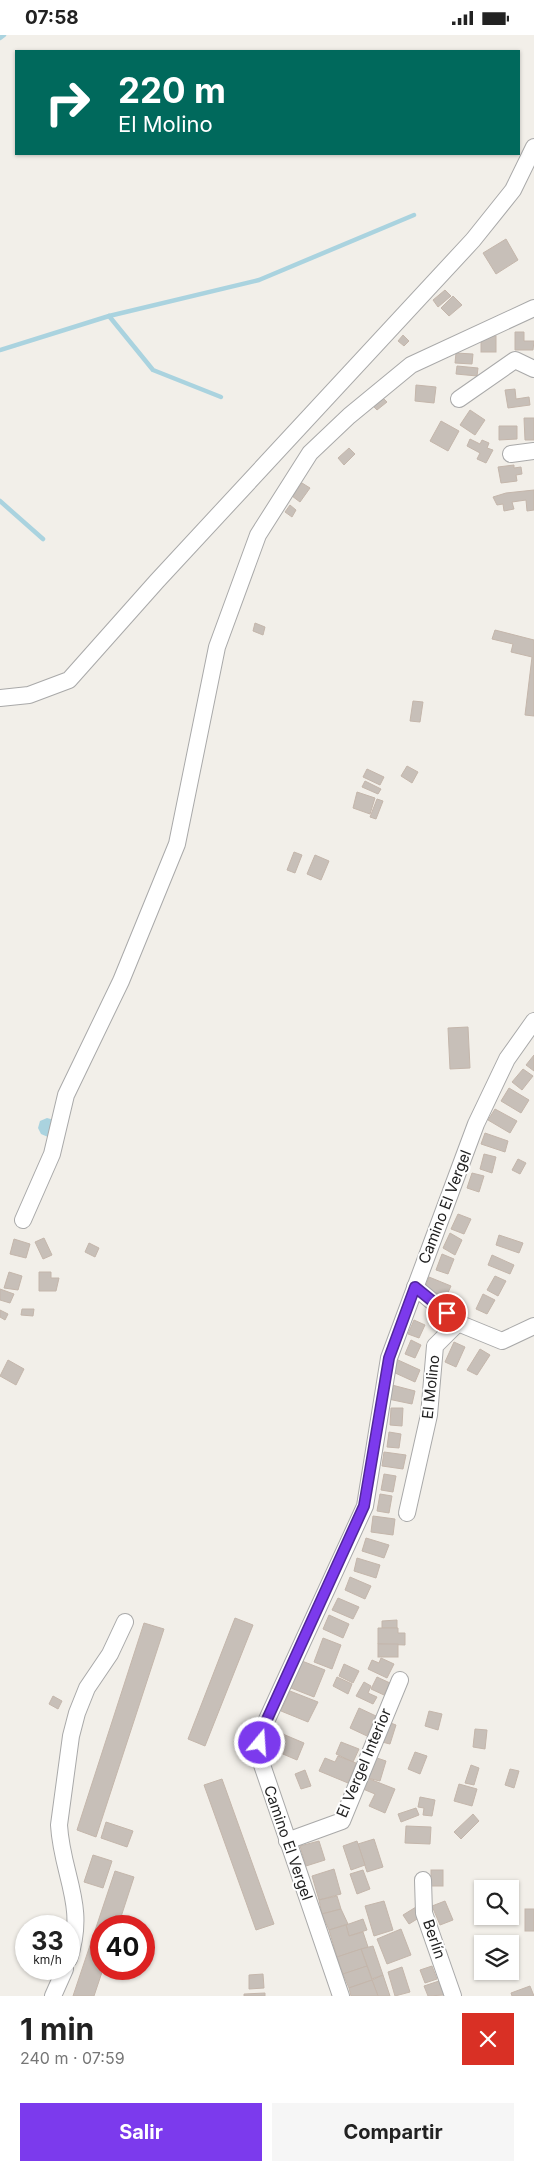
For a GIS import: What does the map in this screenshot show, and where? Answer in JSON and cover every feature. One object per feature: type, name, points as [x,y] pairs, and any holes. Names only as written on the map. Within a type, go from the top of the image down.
[{"type":"street","points":[[0,698],[29,695],[69,680],[157,581],[473,240],[513,190],[534,147]]},
{"type":"street","points":[[23,1220],[52,1153],[66,1095],[121,981],[177,844],[217,647],[258,535],[310,453],[349,416],[411,365],[534,308]]},
{"type":"street","points":[[459,399],[515,360],[534,369]]},
{"type":"street","points":[[511,454],[534,451]]},
{"type":"street","name":"Camino El Vergel","points":[[341,1996],[260,1759],[260,1743],[264,1726],[364,1506],[389,1358],[476,1124],[507,1059],[534,1021]]},
{"type":"street","points":[[415,1287],[458,1323],[502,1341],[534,1326]]},
{"type":"street","name":"El Molino","points":[[407,1513],[429,1415],[435,1346],[458,1323]]},
{"type":"street","points":[[76,1915],[73,1890],[60,1837],[59,1825],[71,1736],[87,1688],[110,1654],[124,1622]]},
{"type":"street","name":"El Vergel Interior","points":[[287,1841],[342,1821],[400,1680]]},
{"type":"street","name":"Berlín","points":[[423,1880],[424,1913],[453,1996]]},
{"type":"street","points":[[53,1996],[61,1980]]},
{"type":"water","points":[[47,1118],[54,1120],[48,1137],[41,1134],[38,1128],[40,1121]]},
{"type":"building","points":[[506,239],[518,260],[496,274],[483,253]]},
{"type":"building","points":[[445,290],[451,296],[438,307],[433,300]]},
{"type":"building","points":[[453,296],[462,305],[449,316],[441,308]]},
{"type":"building","points":[[515,332],[524,332],[524,341],[534,341],[533,350],[515,350]]},
{"type":"building","points":[[403,335],[409,341],[404,346],[398,341]]},
{"type":"building","points":[[481,336],[496,336],[496,352],[481,352]]},
{"type":"building","points":[[456,353],[473,354],[472,364],[455,363]]},
{"type":"building","points":[[457,366],[478,368],[477,376],[456,374]]},
{"type":"building","points":[[416,385],[436,387],[434,403],[415,401]]},
{"type":"building","points":[[515,389],[516,399],[529,397],[530,405],[508,408],[505,390]]},
{"type":"building","points":[[380,395],[387,402],[377,410],[371,404]]},
{"type":"building","points":[[470,410],[485,420],[475,435],[460,425]]},
{"type":"building","points":[[524,418],[534,418],[534,440],[525,440]]},
{"type":"building","points":[[441,421],[459,431],[448,451],[430,441]]},
{"type":"building","points":[[499,426],[517,426],[517,439],[499,440]]},
{"type":"building","points":[[470,439],[480,444],[482,440],[489,443],[487,448],[493,450],[486,463],[477,459],[480,453],[467,446]]},
{"type":"building","points":[[349,448],[355,454],[344,465],[338,458]]},
{"type":"building","points":[[514,465],[514,468],[521,467],[522,474],[516,475],[517,481],[501,483],[498,467]]},
{"type":"building","points":[[302,483],[310,488],[300,502],[292,496]]},
{"type":"building","points":[[534,490],[534,510],[527,511],[526,500],[512,502],[514,509],[504,511],[503,504],[497,505],[493,497],[506,493]]},
{"type":"building","points":[[290,505],[296,510],[292,517],[285,512]]},
{"type":"building","points":[[255,623],[265,627],[263,635],[253,631]]},
{"type":"building","points":[[495,630],[534,640],[534,716],[525,715],[532,657],[511,652],[513,644],[492,639]]},
{"type":"building","points":[[413,701],[423,702],[420,722],[410,721]]},
{"type":"building","points":[[407,766],[418,772],[412,783],[401,776]]},
{"type":"building","points":[[367,769],[384,777],[380,785],[363,777]]},
{"type":"building","points":[[365,781],[381,789],[378,794],[362,787]]},
{"type":"building","points":[[357,792],[375,798],[370,814],[353,808]]},
{"type":"building","points":[[377,799],[383,801],[376,819],[370,817]]},
{"type":"building","points":[[294,852],[302,855],[295,873],[287,870]]},
{"type":"building","points":[[315,855],[329,861],[321,880],[307,874]]},
{"type":"building","points":[[468,1027],[470,1068],[450,1069],[448,1028]]},
{"type":"building","points":[[534,1055],[534,1071],[526,1065]]},
{"type":"building","points":[[523,1069],[533,1076],[522,1090],[512,1082]]},
{"type":"building","points":[[509,1088],[529,1100],[521,1113],[501,1101]]},
{"type":"building","points":[[495,1109],[517,1121],[510,1133],[488,1120]]},
{"type":"building","points":[[485,1133],[508,1141],[505,1152],[481,1144]]},
{"type":"building","points":[[484,1154],[496,1157],[492,1173],[480,1169]]},
{"type":"building","points":[[518,1159],[526,1163],[520,1174],[512,1170]]},
{"type":"building","points":[[472,1173],[484,1176],[479,1192],[467,1188]]},
{"type":"building","points":[[458,1214],[471,1219],[464,1234],[451,1229]]},
{"type":"building","points":[[450,1233],[462,1240],[455,1255],[443,1248]]},
{"type":"building","points":[[499,1235],[523,1243],[519,1253],[496,1245]]},
{"type":"building","points":[[44,1238],[52,1255],[43,1259],[35,1242]]},
{"type":"building","points":[[14,1239],[30,1244],[26,1258],[10,1254]]},
{"type":"building","points":[[89,1243],[99,1248],[95,1257],[85,1252]]},
{"type":"building","points":[[442,1254],[454,1259],[448,1274],[436,1270]]},
{"type":"building","points":[[492,1255],[514,1265],[510,1274],[488,1265]]},
{"type":"building","points":[[9,1272],[22,1276],[18,1290],[4,1288]]},
{"type":"building","points":[[39,1272],[51,1272],[51,1278],[59,1278],[56,1291],[39,1291]]},
{"type":"building","points":[[495,1276],[506,1281],[498,1296],[487,1290]]},
{"type":"building","points":[[429,1277],[451,1286],[446,1297],[425,1288]]},
{"type":"building","points":[[0,1289],[14,1294],[10,1303],[0,1300]]},
{"type":"building","points":[[483,1294],[495,1300],[487,1314],[476,1309]]},
{"type":"building","points":[[22,1309],[34,1309],[33,1316],[21,1315]]},
{"type":"building","points":[[0,1310],[8,1314],[5,1320],[0,1317]]},
{"type":"building","points":[[414,1320],[425,1325],[419,1338],[408,1334]]},
{"type":"building","points":[[411,1340],[421,1345],[415,1358],[405,1354]]},
{"type":"building","points":[[454,1342],[465,1347],[456,1367],[445,1362]]},
{"type":"building","points":[[480,1349],[490,1355],[477,1375],[467,1370]]},
{"type":"building","points":[[8,1360],[24,1369],[16,1385],[0,1376]]},
{"type":"building","points":[[398,1360],[420,1370],[415,1382],[393,1372]]},
{"type":"building","points":[[392,1385],[415,1391],[412,1404],[388,1399]]},
{"type":"building","points":[[391,1408],[403,1408],[402,1426],[390,1425]]},
{"type":"building","points":[[389,1432],[401,1434],[399,1448],[387,1447]]},
{"type":"building","points":[[384,1452],[406,1455],[403,1469],[382,1466]]},
{"type":"building","points":[[384,1474],[396,1476],[393,1492],[381,1490]]},
{"type":"building","points":[[380,1494],[392,1496],[389,1513],[377,1511]]},
{"type":"building","points":[[373,1516],[395,1519],[393,1535],[371,1532]]},
{"type":"building","points":[[366,1538],[389,1545],[384,1558],[362,1551]]},
{"type":"building","points":[[357,1558],[380,1565],[376,1578],[354,1571]]},
{"type":"building","points":[[350,1577],[371,1586],[365,1599],[345,1590]]},
{"type":"building","points":[[338,1598],[359,1607],[353,1619],[332,1610]]},
{"type":"building","points":[[329,1615],[349,1624],[343,1638],[323,1629]]},
{"type":"building","points":[[235,1618],[253,1625],[205,1746],[188,1739]]},
{"type":"building","points":[[397,1620],[397,1628],[382,1628],[382,1621]]},
{"type":"building","points":[[144,1623],[164,1629],[96,1837],[77,1830]]},
{"type":"building","points":[[378,1628],[398,1628],[398,1633],[405,1633],[405,1645],[378,1644]]},
{"type":"building","points":[[323,1638],[341,1645],[332,1669],[314,1662]]},
{"type":"building","points":[[378,1644],[398,1644],[398,1657],[378,1657]]},
{"type":"building","points":[[381,1658],[394,1664],[387,1678],[368,1669],[372,1660],[379,1663]]},
{"type":"building","points":[[302,1661],[325,1670],[314,1697],[291,1688]]},
{"type":"building","points":[[344,1664],[359,1671],[353,1683],[339,1676]]},
{"type":"building","points":[[337,1677],[352,1684],[348,1694],[333,1686]]},
{"type":"building","points":[[377,1677],[390,1683],[384,1695],[371,1689]]},
{"type":"building","points":[[364,1682],[371,1686],[368,1693],[377,1697],[373,1704],[356,1696]]},
{"type":"building","points":[[290,1691],[318,1702],[308,1722],[281,1711]]},
{"type":"building","points":[[53,1696],[62,1701],[58,1709],[49,1704]]},
{"type":"building","points":[[359,1708],[376,1716],[367,1736],[350,1728]]},
{"type":"building","points":[[429,1711],[442,1714],[438,1730],[425,1726]]},
{"type":"building","points":[[388,1722],[396,1725],[390,1744],[382,1742]]},
{"type":"building","points":[[475,1729],[487,1730],[485,1749],[473,1747]]},
{"type":"building","points":[[278,1732],[304,1743],[297,1760],[271,1749]]},
{"type":"building","points":[[341,1742],[359,1749],[353,1762],[336,1754]]},
{"type":"building","points":[[415,1752],[427,1756],[420,1774],[408,1769]]},
{"type":"building","points":[[338,1756],[356,1763],[348,1783],[319,1771],[325,1758],[335,1762]]},
{"type":"building","points":[[374,1757],[386,1761],[380,1781],[367,1778]]},
{"type":"building","points":[[471,1765],[479,1768],[474,1785],[465,1783]]},
{"type":"building","points":[[510,1769],[519,1771],[514,1788],[505,1785]]},
{"type":"building","points":[[305,1770],[311,1786],[301,1789],[295,1774]]},
{"type":"building","points":[[367,1778],[395,1789],[385,1813],[369,1806],[375,1794],[363,1789]]},
{"type":"building","points":[[222,1779],[274,1924],[256,1930],[204,1785]]},
{"type":"building","points":[[459,1784],[477,1789],[472,1806],[454,1801]]},
{"type":"building","points":[[420,1797],[435,1800],[432,1816],[423,1815],[424,1808],[418,1807]]},
{"type":"building","points":[[416,1808],[419,1815],[401,1822],[398,1814]]},
{"type":"building","points":[[473,1814],[479,1821],[461,1839],[454,1832]]},
{"type":"building","points":[[106,1822],[133,1831],[127,1847],[101,1838]]},
{"type":"building","points":[[406,1826],[431,1827],[430,1844],[405,1843]]},
{"type":"building","points":[[374,1839],[383,1867],[367,1872],[358,1844]]},
{"type":"building","points":[[319,1841],[325,1860],[306,1866],[300,1846]]},
{"type":"building","points":[[357,1841],[365,1865],[351,1870],[343,1846]]},
{"type":"building","points":[[93,1855],[112,1861],[103,1888],[84,1882]]},
{"type":"building","points":[[334,1869],[341,1894],[319,1900],[312,1876]]},
{"type":"building","points":[[363,1870],[370,1889],[357,1894],[350,1874]]},
{"type":"building","points":[[431,1870],[443,1870],[443,1886],[431,1886]]},
{"type":"building","points":[[115,1871],[134,1877],[122,1915],[100,1915]]},
{"type":"building","points":[[337,1896],[341,1909],[322,1914],[319,1900]]},
{"type":"building","points":[[384,1901],[393,1930],[374,1936],[365,1906]]},
{"type":"building","points":[[445,1901],[453,1920],[440,1925],[432,1906]]},
{"type":"building","points":[[416,1907],[422,1916],[409,1924],[403,1915]]},
{"type":"building","points":[[341,1909],[348,1924],[329,1930],[322,1914]]},
{"type":"building","points":[[525,1909],[534,1909],[534,1931],[525,1931]]},
{"type":"building","points":[[363,1919],[367,1930],[349,1936],[346,1925]]},
{"type":"building","points":[[346,1925],[349,1936],[363,1932],[368,1947],[337,1957],[329,1930]]},
{"type":"building","points":[[401,1929],[411,1955],[387,1964],[377,1939]]},
{"type":"building","points":[[90,1945],[90,1980],[99,1980],[94,1996],[73,1996],[80,1980]]},
{"type":"building","points":[[373,1946],[383,1975],[372,1979],[361,1949]]},
{"type":"building","points":[[361,1949],[367,1966],[343,1974],[337,1957]]},
{"type":"building","points":[[367,1966],[372,1980],[349,1988],[343,1974]]},
{"type":"building","points":[[432,1966],[437,1979],[425,1983],[420,1970]]},
{"type":"building","points":[[402,1967],[410,1992],[395,1996],[388,1972]]},
{"type":"building","points":[[263,1974],[264,1988],[249,1989],[249,1975]]},
{"type":"building","points":[[383,1975],[390,1996],[378,1996],[372,1980]]},
{"type":"building","points":[[372,1980],[378,1996],[351,1996],[349,1988]]},
{"type":"building","points":[[439,1981],[444,1995],[428,1996],[424,1986]]},
{"type":"building","points":[[530,1986],[534,1996],[512,1996],[511,1993]]},
{"type":"building","points":[[265,1993],[265,1996],[244,1996],[244,1994]]},
{"type":"waterway","points":[[0,38],[4,35]]},
{"type":"waterway","points":[[0,350],[109,316],[259,280],[414,215]]},
{"type":"waterway","points":[[109,316],[153,370],[221,397]]},
{"type":"waterway","points":[[0,501],[43,539]]},
{"type":"route","points":[[260,1743],[264,1726],[364,1506],[389,1358],[415,1287],[447,1313]]}]
